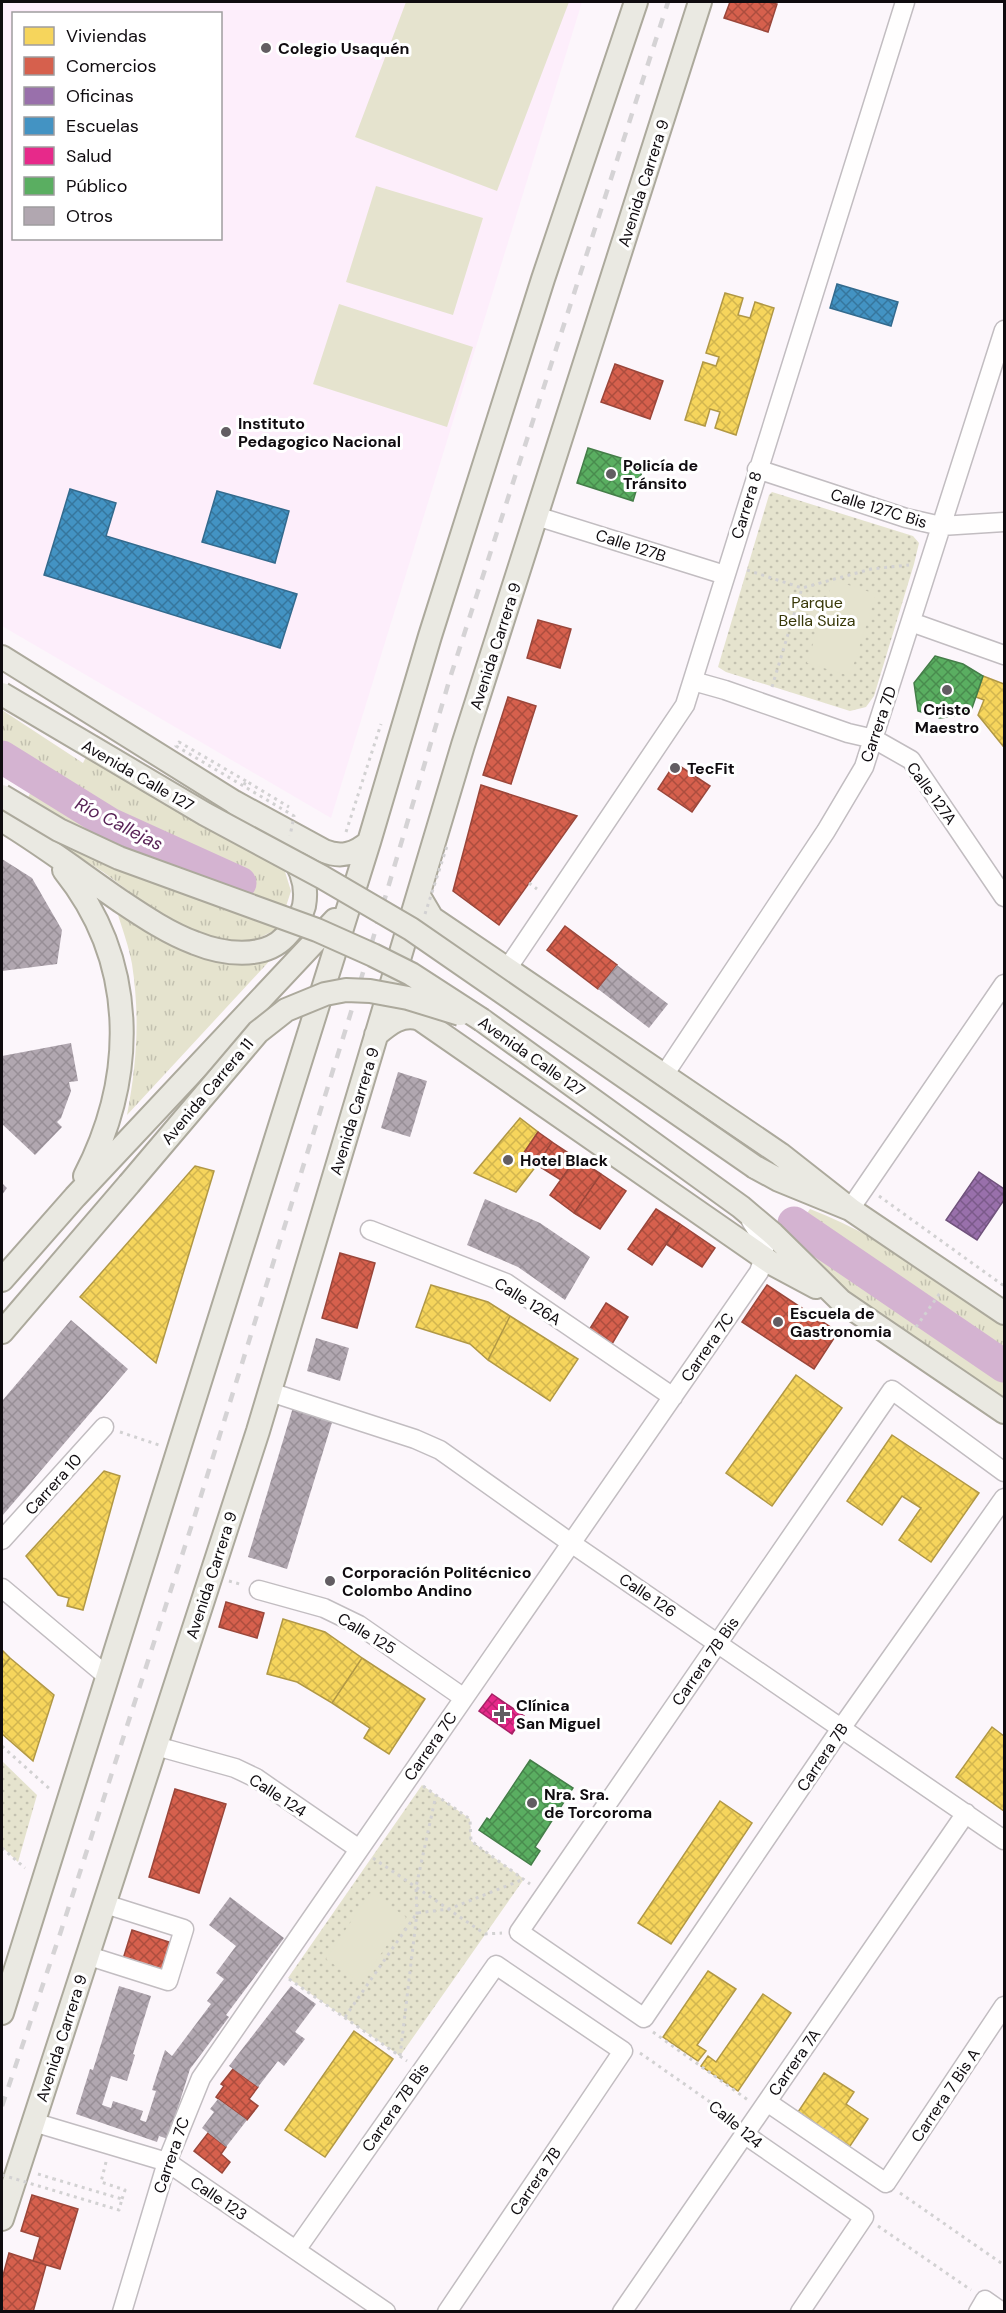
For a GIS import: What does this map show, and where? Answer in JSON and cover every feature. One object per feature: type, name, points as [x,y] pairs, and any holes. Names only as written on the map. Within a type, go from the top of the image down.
[{"type":"main road","points":[[2,2013],[350,904],[430,636],[522,346],[636,2]]},
{"type":"main road","name":"Avenida Carrera 9","points":[[2,2218],[270,1392],[463,745],[700,2]]},
{"type":"main road","points":[[2,657],[234,802],[329,853],[340,855],[352,853],[369,842]]},
{"type":"main road","name":"Avenida Calle 127","points":[[2,694],[205,814],[411,928],[754,1167],[779,1180],[850,1209],[1005,1313]]},
{"type":"main road","name":"Avenida Calle 127","points":[[2,796],[58,830],[119,858],[317,930],[411,974],[482,1020],[741,1207],[773,1234],[841,1301],[1005,1412]]},
{"type":"main road","points":[[2,820],[173,933],[196,944],[221,950],[255,952],[282,941],[295,926],[303,910],[305,885],[302,872],[293,855],[234,802]]},
{"type":"main road","points":[[49,852],[90,906],[106,941],[116,977],[122,1015],[122,1053],[118,1090],[108,1127],[75,1197]]},
{"type":"main road","points":[[419,896],[432,918],[780,1154],[850,1209]]},
{"type":"main road","name":"Avenida Carrera 11","points":[[2,1280],[75,1197],[350,904]]},
{"type":"main road","name":"Avenida Carrera 11","points":[[2,1332],[258,1032],[286,1010],[325,994],[346,990],[370,991],[408,998],[482,1020]]},
{"type":"main road","points":[[376,1035],[401,1018],[409,1016],[420,1019],[764,1258],[841,1301]]},
{"type":"street","name":"Carrera 8","points":[[507,969],[685,705],[905,2]]},
{"type":"street","name":"Carrera 7D","points":[[664,1075],[857,781],[874,739],[940,526],[1005,330]]},
{"type":"street","name":"Calle 127C Bis","points":[[757,469],[906,518],[940,526],[1005,522]]},
{"type":"street","name":"Calle 127B","points":[[536,516],[725,575]]},
{"type":"street","points":[[911,622],[1005,655]]},
{"type":"street","name":"Calle 127A","points":[[693,681],[848,733],[874,739],[911,760],[1005,897]]},
{"type":"street","points":[[850,1209],[1005,984]]},
{"type":"street","points":[[741,1207],[762,1238],[764,1258]]},
{"type":"street","name":"Calle 126A","points":[[370,1230],[506,1283],[673,1397]]},
{"type":"street","name":"Carrera 7C","points":[[122,2312],[167,2162],[201,2078],[759,1272],[764,1258]]},
{"type":"street","name":"Carrera 7B Bis","points":[[644,2018],[519,1932],[892,1390],[1005,1472]]},
{"type":"street","name":"Calle 126","points":[[270,1392],[415,1439],[440,1450],[571,1543],[1005,1840]]},
{"type":"street","name":"Carrera 10","points":[[2,1540],[104,1427]]},
{"type":"street","name":"Carrera 7B","points":[[644,2018],[842,1727],[1005,1498]]},
{"type":"street","points":[[2,1588],[108,1677]]},
{"type":"street","name":"Calle 125","points":[[259,1590],[324,1608],[360,1625],[464,1698]]},
{"type":"street","name":"Calle 124","points":[[156,1746],[235,1768],[256,1778],[359,1849]]},
{"type":"street","name":"Carrera 7A","points":[[622,2312],[966,1813]]},
{"type":"street","points":[[88,1956],[168,1981],[184,1929],[105,1904]]},
{"type":"street","name":"Carrera 7B Bis","points":[[296,2250],[496,1965],[624,2051]]},
{"type":"street","name":"Carrera 7 Bis A","points":[[886,2183],[1005,2006]]},
{"type":"street","name":"Carrera 7B","points":[[447,2312],[624,2051]]},
{"type":"street","points":[[767,2102],[886,2183]]},
{"type":"street","name":"Calle 123","points":[[33,2122],[167,2162],[386,2312]]},
{"type":"street","name":"Calle 124","points":[[744,2134],[864,2217]]},
{"type":"street","points":[[800,2312],[864,2217]]},
{"type":"street","points":[[981,2306],[1002,2312]]},
{"type":"path","points":[[745,570],[802,588],[871,569],[914,564]]},
{"type":"path","points":[[772,687],[802,588]]},
{"type":"path","points":[[338,836],[345,834],[347,830],[382,721]]},
{"type":"path","points":[[289,840],[294,816],[176,746],[179,742],[297,811]]},
{"type":"path","points":[[423,920],[448,843]]},
{"type":"path","points":[[529,883],[537,889]]},
{"type":"path","points":[[865,1186],[1005,1286]]},
{"type":"path","points":[[913,1331],[945,1286]]},
{"type":"path","points":[[104,1427],[178,1451]]},
{"type":"path","points":[[211,1576],[259,1590]]},
{"type":"path","points":[[2,1746],[67,1804]]},
{"type":"path","points":[[345,2017],[417,1913],[449,1909],[524,1879],[471,1841],[470,1819],[436,1795],[416,1887],[417,1913],[400,2056]]},
{"type":"path","points":[[2,1848],[42,1883]]},
{"type":"path","points":[[359,1849],[485,1934]]},
{"type":"path","points":[[277,1970],[421,2071]]},
{"type":"path","name":"Calle 124","points":[[644,2018],[653,2033],[747,2099],[767,2102]]},
{"type":"path","name":"Calle 124","points":[[624,2051],[643,2054],[731,2116],[744,2134]]},
{"type":"path","points":[[2,2175],[119,2210],[125,2190],[101,2182]]},
{"type":"path","points":[[54,2179],[122,2199]]},
{"type":"path","points":[[886,2183],[1005,2265]]},
{"type":"path","points":[[864,2217],[981,2306]]},
{"type":"shaded area","name":"Instituto Pedagogico Nacional","points":[[2,2],[582,2],[331,818],[2,626]]},
{"type":"green space","points":[[406,2],[569,2],[497,191],[355,137]]},
{"type":"green space","points":[[376,186],[483,218],[453,315],[346,282]]},
{"type":"green space","points":[[339,304],[473,347],[447,427],[313,384]]},
{"type":"green space","name":"Parque Bella Suiza","points":[[772,492],[913,536],[919,543],[874,696],[866,707],[850,711],[726,672],[718,667],[769,495]]},
{"type":"green space","points":[[833,580],[876,594],[850,676],[807,663]]},
{"type":"green space","points":[[2,710],[83,763],[97,735],[255,830],[282,862],[291,891],[279,928],[255,940],[213,941],[169,921],[103,872],[19,818],[32,789],[2,772]]},
{"type":"green space","points":[[118,915],[200,957],[231,963],[275,955],[127,1115],[133,1077],[137,1021],[131,958]]},
{"type":"green space","points":[[810,1209],[862,1232],[934,1275],[1004,1322],[1004,1402],[841,1287],[794,1232]]},
{"type":"green space","points":[[2,1761],[37,1795],[18,1862],[2,1847]]},
{"type":"green space","points":[[422,1785],[470,1819],[471,1841],[524,1879],[400,2056],[288,1978]]},
{"type":"green space","points":[[370,1893],[406,1917],[361,1983],[326,1959]]},
{"type":"building: Viviendas","points":[[725,293],[743,298],[738,315],[750,318],[755,302],[774,308],[736,435],[715,428],[720,412],[710,409],[705,426],[685,420],[703,362],[716,366],[719,357],[706,353]]},
{"type":"building: Viviendas","points":[[983,676],[1004,684],[1003,746],[978,715],[984,700],[976,697]]},
{"type":"building: Viviendas","name":"Hotel Black","points":[[520,1118],[538,1132],[523,1154],[537,1165],[516,1192],[474,1173]]},
{"type":"building: Viviendas","points":[[195,1166],[214,1171],[156,1363],[80,1297]]},
{"type":"building: Viviendas","points":[[431,1285],[488,1302],[510,1316],[488,1360],[470,1344],[416,1327]]},
{"type":"building: Viviendas","points":[[510,1316],[578,1359],[550,1401],[488,1360]]},
{"type":"building: Viviendas","points":[[796,1375],[842,1408],[772,1506],[726,1473]]},
{"type":"building: Viviendas","points":[[892,1435],[979,1493],[931,1562],[899,1540],[921,1508],[902,1496],[882,1525],[847,1501]]},
{"type":"building: Viviendas","points":[[104,1471],[120,1476],[83,1610],[67,1606],[69,1598],[58,1595],[26,1556]]},
{"type":"building: Viviendas","points":[[283,1619],[325,1632],[362,1658],[332,1703],[297,1682],[267,1674]]},
{"type":"building: Viviendas","points":[[2,1650],[10,1658],[2,1668]]},
{"type":"building: Viviendas","points":[[10,1658],[54,1695],[33,1761],[2,1734],[2,1668]]},
{"type":"building: Viviendas","points":[[362,1658],[425,1699],[389,1754],[364,1738],[370,1728],[332,1703]]},
{"type":"building: Viviendas","points":[[992,1727],[1004,1736],[1004,1811],[956,1777]]},
{"type":"building: Viviendas","points":[[720,1801],[752,1823],[671,1944],[638,1923]]},
{"type":"building: Viviendas","points":[[708,1971],[736,1989],[697,2045],[706,2051],[698,2061],[663,2037]]},
{"type":"building: Viviendas","points":[[763,1994],[791,2013],[738,2091],[701,2066],[708,2056],[716,2062]]},
{"type":"building: Viviendas","points":[[354,2031],[393,2059],[325,2157],[285,2130]]},
{"type":"building: Viviendas","points":[[824,2073],[854,2092],[846,2104],[868,2119],[848,2149],[796,2115]]},
{"type":"building: Comercios","points":[[730,2],[777,4],[768,32],[724,18]]},
{"type":"building: Comercios","points":[[615,364],[663,381],[650,419],[601,402]]},
{"type":"building: Comercios","points":[[538,620],[571,629],[560,668],[527,658]]},
{"type":"building: Comercios","points":[[508,697],[536,706],[511,784],[483,775]]},
{"type":"building: Comercios","points":[[675,763],[710,786],[692,812],[658,789]]},
{"type":"building: Comercios","points":[[481,785],[577,816],[499,925],[453,891]]},
{"type":"building: Comercios","points":[[565,926],[617,965],[598,989],[547,950]]},
{"type":"building: Comercios","points":[[538,1132],[552,1142],[537,1165],[523,1154]]},
{"type":"building: Comercios","points":[[552,1142],[576,1158],[561,1180],[537,1165]]},
{"type":"building: Comercios","points":[[576,1158],[601,1174],[574,1213],[550,1195]]},
{"type":"building: Comercios","points":[[601,1174],[626,1191],[600,1229],[574,1213]]},
{"type":"building: Comercios","points":[[656,1209],[680,1224],[652,1265],[628,1249]]},
{"type":"building: Comercios","points":[[680,1224],[715,1248],[702,1267],[666,1244]]},
{"type":"building: Comercios","points":[[340,1253],[375,1263],[357,1328],[322,1318]]},
{"type":"building: Comercios","points":[[767,1285],[838,1332],[814,1369],[742,1322]]},
{"type":"building: Comercios","points":[[606,1303],[628,1317],[612,1344],[589,1330]]},
{"type":"building: Comercios","points":[[226,1602],[264,1613],[257,1638],[219,1627]]},
{"type":"building: Comercios","points":[[175,1789],[226,1804],[199,1893],[149,1877]]},
{"type":"building: Comercios","points":[[132,1930],[175,1944],[166,1973],[123,1959]]},
{"type":"building: Comercios","points":[[233,2069],[258,2087],[249,2099],[258,2106],[247,2120],[216,2097],[224,2086],[221,2084]]},
{"type":"building: Comercios","points":[[208,2133],[226,2147],[221,2154],[230,2162],[222,2173],[194,2151]]},
{"type":"building: Comercios","points":[[32,2195],[78,2209],[60,2269],[33,2261],[40,2237],[21,2231]]},
{"type":"building: Comercios","points":[[9,2253],[46,2265],[33,2312],[2,2312],[2,2279]]},
{"type":"building: Oficinas","points":[[979,1172],[1004,1189],[1004,1200],[977,1240],[946,1220]]},
{"type":"building: Escuelas","points":[[837,284],[898,302],[891,326],[830,308]]},
{"type":"building: Escuelas","points":[[70,489],[116,503],[106,536],[297,594],[280,648],[44,575]]},
{"type":"building: Escuelas","points":[[217,491],[289,511],[275,563],[202,542]]},
{"type":"building: Salud","name":"Clínica San Miguel","points":[[492,1694],[524,1716],[512,1734],[479,1711]]},
{"type":"building: Público","name":"Policía de Tránsito","points":[[588,448],[644,465],[633,501],[577,483]]},
{"type":"building: Público","name":"Cristo Maestro","points":[[935,656],[963,664],[983,676],[970,714],[940,718],[918,711],[914,683]]},
{"type":"building: Público","name":"Nra. Sra. de Torcoroma","points":[[530,1760],[573,1788],[535,1847],[540,1851],[531,1865],[479,1830],[487,1818],[490,1820]]},
{"type":"building: Otros","points":[[2,859],[32,878],[62,930],[57,964],[2,971]]},
{"type":"building: Otros","points":[[617,965],[668,1004],[649,1028],[598,989]]},
{"type":"building: Otros","points":[[71,1043],[78,1081],[69,1082],[71,1091],[61,1118],[57,1122],[62,1127],[35,1155],[2,1124],[2,1056]]},
{"type":"building: Otros","points":[[398,1072],[427,1081],[410,1137],[381,1128]]},
{"type":"building: Otros","points":[[2,1183],[7,1188],[2,1195]]},
{"type":"building: Otros","points":[[485,1199],[540,1223],[590,1257],[565,1300],[518,1267],[467,1245]]},
{"type":"building: Otros","points":[[71,1320],[128,1369],[2,1516],[2,1401]]},
{"type":"building: Otros","points":[[316,1338],[349,1348],[340,1381],[307,1371]]},
{"type":"building: Otros","points":[[294,1404],[334,1416],[287,1569],[248,1557]]},
{"type":"building: Otros","points":[[230,1897],[284,1938],[226,2015],[229,2017],[190,2069],[168,2139],[159,2136],[157,2142],[76,2114],[90,2069],[93,2070],[119,1986],[151,1996],[127,2081],[111,2076],[102,2105],[111,2108],[113,2101],[143,2111],[140,2120],[146,2122],[156,2091],[152,2090],[165,2050],[172,2056],[211,2004],[207,2001],[224,1979],[216,1973],[236,1946],[209,1925]]},
{"type":"building: Otros","points":[[291,1986],[316,2004],[295,2032],[305,2039],[284,2066],[278,2061],[258,2087],[229,2066]]},
{"type":"building: Otros","points":[[218,2099],[247,2120],[226,2147],[202,2128],[214,2112],[210,2109]]},
{"type":"waterway","name":"Río Callejas","points":[[2,757],[110,824],[240,883]]},
{"type":"waterway","name":"Río Callejas","points":[[794,1223],[1004,1366]]},
{"type":"railway","points":[[2,2106],[195,1515],[356,996],[450,678],[668,2]]},
{"type":"place","name":"Colegio Usaquén","points":[[266,48]]},
{"type":"place","name":"Instituto Pedagogico Nacional","points":[[226,432]]},
{"type":"place","name":"Policía de Tránsito","points":[[611,474]]},
{"type":"place","name":"Cristo Maestro","points":[[947,690]]},
{"type":"place","name":"TecFit","points":[[675,768]]},
{"type":"place","name":"Hotel Black","points":[[508,1160]]},
{"type":"place","name":"Escuela de Gastronomia","points":[[778,1322]]},
{"type":"place","name":"Corporación Politécnico Colombo Andino","points":[[330,1581]]},
{"type":"place","name":"Clínica San Miguel","points":[[502,1714]]},
{"type":"place","name":"Nra. Sra. de Torcoroma","points":[[532,1803]]}]
